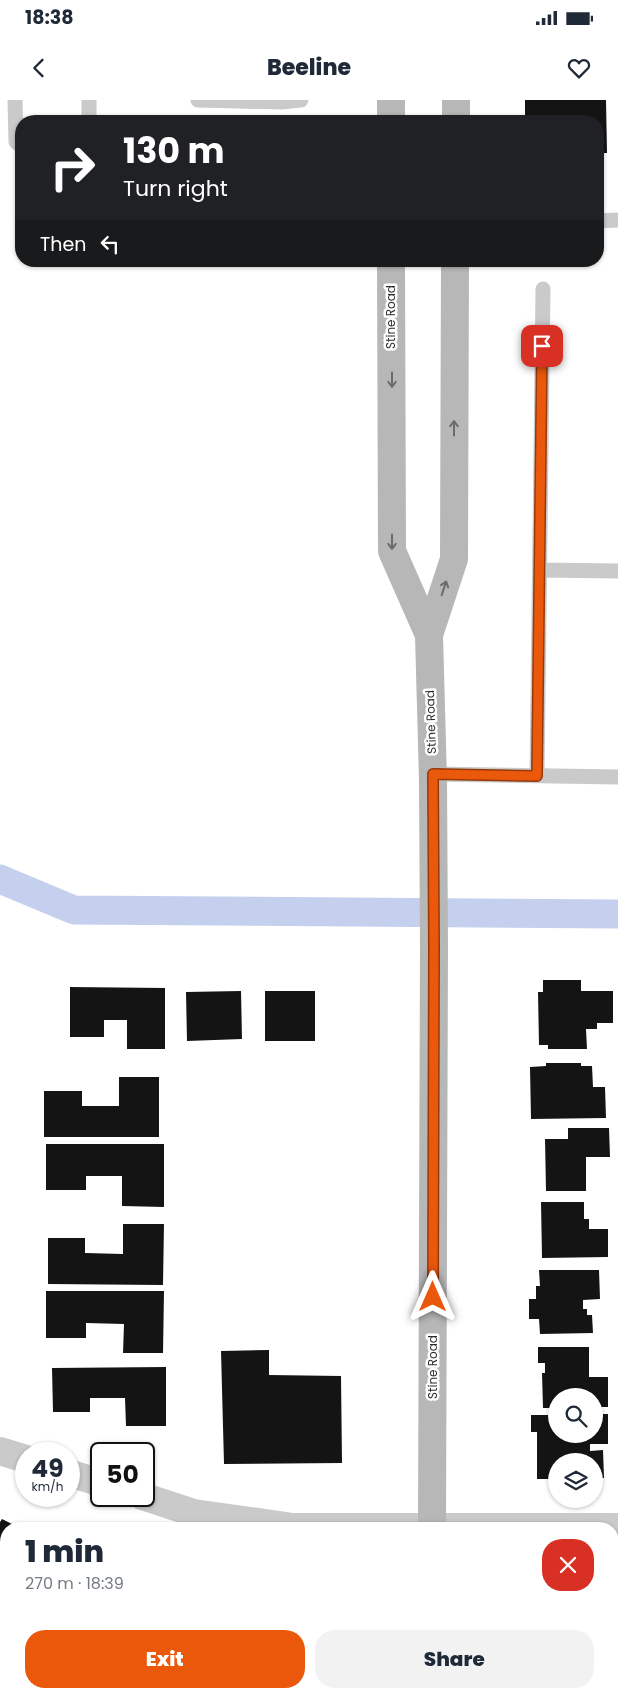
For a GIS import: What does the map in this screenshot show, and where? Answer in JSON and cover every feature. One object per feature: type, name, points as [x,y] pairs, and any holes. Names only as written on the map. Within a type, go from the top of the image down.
[{"type":"main road","points":[[391,100],[391,115]]},
{"type":"main road","points":[[456,100],[456,115]]},
{"type":"main road","name":"Stine Road","points":[[391,267],[392,551],[429,635]]},
{"type":"main road","name":"Stine Road","points":[[432,1522],[434,947],[433,777],[429,635],[454,558],[455,267]]},
{"type":"street","points":[[0,1451],[15,1456]]},
{"type":"street","points":[[155,1502],[193,1521],[210,1522]]},
{"type":"lane","points":[[15,100],[15,115]]},
{"type":"lane","points":[[89,100],[89,115]]},
{"type":"lane","points":[[198,100],[281,102],[301,100]]},
{"type":"lane","points":[[604,220],[618,220]]},
{"type":"lane","points":[[537,776],[543,289]]},
{"type":"lane","points":[[540,570],[618,571]]},
{"type":"lane","points":[[433,777],[618,777]]},
{"type":"building","points":[[525,100],[606,100],[607,153],[604,153],[604,115],[525,115]]},
{"type":"building","points":[[543,980],[581,980],[581,991],[613,991],[613,1023],[597,1023],[597,1029],[586,1029],[587,1049],[548,1049],[548,1045],[539,1045],[538,992],[543,992]]},
{"type":"building","points":[[70,987],[165,988],[165,1049],[127,1049],[127,1020],[104,1020],[104,1037],[70,1037]]},
{"type":"building","points":[[241,991],[242,1039],[187,1041],[186,992]]},
{"type":"building","points":[[265,991],[315,991],[315,1041],[265,1041]]},
{"type":"building","points":[[546,1063],[581,1063],[581,1066],[592,1066],[593,1087],[605,1087],[606,1118],[531,1119],[530,1067],[546,1066]]},
{"type":"building","points":[[119,1077],[159,1077],[159,1137],[44,1137],[44,1091],[82,1091],[82,1106],[119,1106]]},
{"type":"building","points":[[568,1128],[609,1128],[610,1157],[586,1157],[586,1191],[546,1191],[545,1139],[568,1139]]},
{"type":"building","points":[[46,1144],[164,1144],[164,1207],[122,1206],[122,1176],[86,1176],[86,1190],[46,1190]]},
{"type":"building","points":[[541,1202],[584,1202],[584,1219],[589,1219],[589,1229],[608,1229],[608,1257],[542,1258]]},
{"type":"building","points":[[123,1224],[164,1224],[163,1285],[48,1284],[48,1238],[85,1238],[85,1253],[123,1254]]},
{"type":"building","points":[[539,1270],[599,1270],[600,1299],[583,1300],[583,1309],[587,1309],[587,1315],[592,1315],[593,1333],[540,1334],[539,1319],[529,1319],[529,1299],[536,1299],[536,1286],[540,1286]]},
{"type":"building","points":[[46,1291],[164,1291],[163,1353],[123,1353],[124,1324],[86,1323],[86,1338],[46,1338]]},
{"type":"building","points":[[538,1347],[589,1347],[589,1377],[608,1377],[608,1407],[603,1407],[603,1388],[548,1388],[548,1408],[543,1408],[542,1373],[545,1373],[545,1363],[538,1363]]},
{"type":"building","points":[[269,1350],[269,1375],[341,1376],[342,1463],[224,1464],[221,1351]]},
{"type":"building","points":[[166,1367],[166,1426],[126,1426],[125,1398],[90,1398],[90,1412],[53,1412],[52,1368]]},
{"type":"building","points":[[603,1414],[608,1414],[608,1444],[590,1444],[590,1451],[603,1450],[604,1478],[603,1453],[548,1453],[548,1479],[537,1479],[537,1432],[531,1432],[531,1415],[548,1415],[548,1443],[603,1443]]},
{"type":"waterway","points":[[0,879],[74,910],[618,914]]},
{"type":"route","points":[[433,1297],[433,774],[537,776],[542,346]]}]
